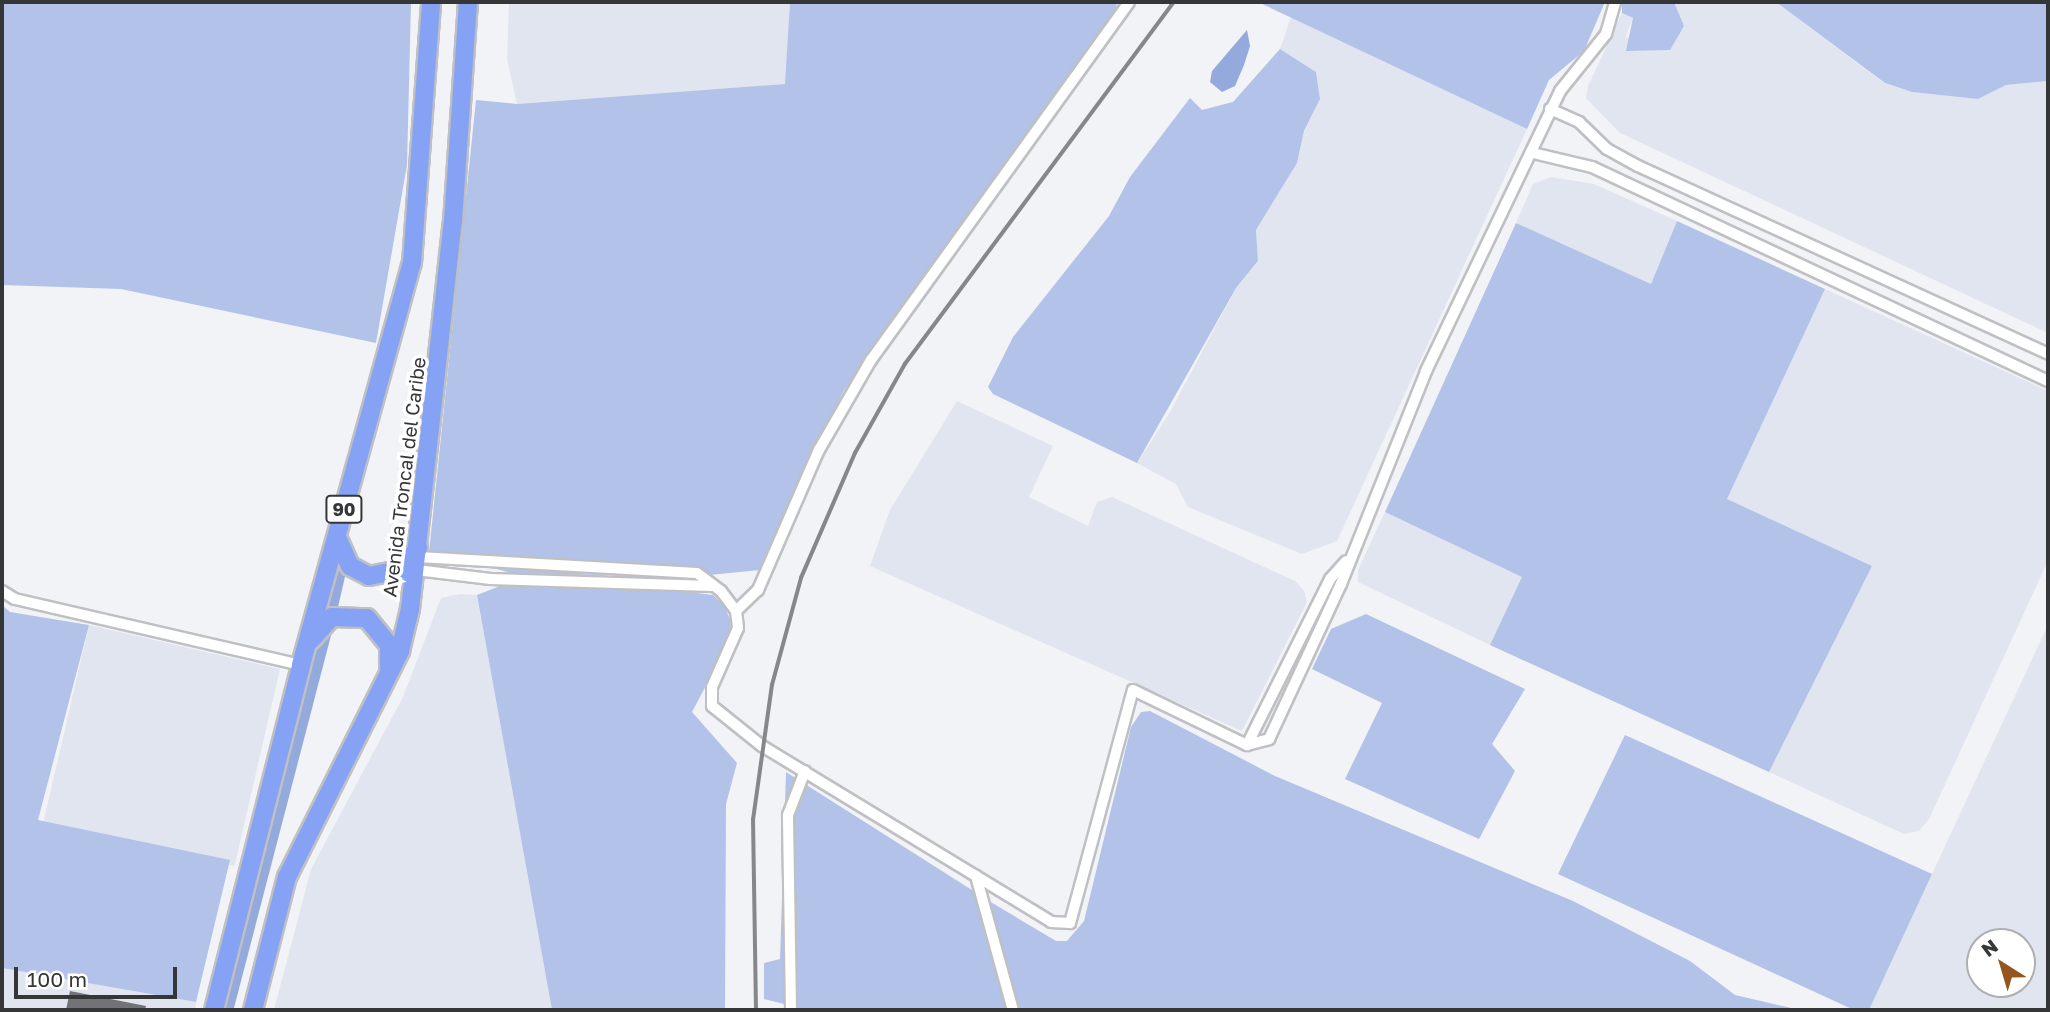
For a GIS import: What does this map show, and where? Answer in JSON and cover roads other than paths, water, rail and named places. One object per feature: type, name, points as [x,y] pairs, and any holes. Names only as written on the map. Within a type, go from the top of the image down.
[{"type":"highway","name":"Avenida Troncal del Caribe","points":[[214,1010],[300,665],[412,263],[431,2]]},
{"type":"highway","name":"Avenida Troncal del Caribe","points":[[253,1010],[287,877],[308,826],[400,651],[418,557],[453,222],[468,2]]},
{"type":"highway","points":[[337,537],[350,566],[369,576],[401,570],[418,557]]},
{"type":"highway","points":[[300,665],[318,627],[350,614],[380,629],[388,645],[387,678]]},
{"type":"street","points":[[736,611],[758,590],[819,450],[871,360],[1129,2]]},
{"type":"street","points":[[418,557],[490,579],[712,586],[736,611],[738,628],[712,687],[712,706],[762,746],[1051,922],[1070,923],[1078,908],[1133,690],[1247,745],[1269,739],[1341,584],[1348,558],[1426,371],[1533,153],[1550,109],[1606,34],[1615,2]]},
{"type":"street","points":[[1550,109],[1578,122],[1607,149],[1638,166],[2048,354]]},
{"type":"street","points":[[1533,153],[1592,167],[2048,381]]},
{"type":"street","points":[[1247,745],[1330,579],[1348,558]]},
{"type":"street","points":[[2,591],[15,599],[300,665]]},
{"type":"street","points":[[791,1010],[788,815],[805,771]]},
{"type":"street","points":[[976,876],[1013,1010]]},
{"type":"waterway","points":[[326,614],[338,562]]},
{"type":"waterway","points":[[223,1010],[322,631]]},
{"type":"railway","points":[[756,1010],[753,820],[772,685],[801,578],[855,453],[905,364],[1174,2]]}]
